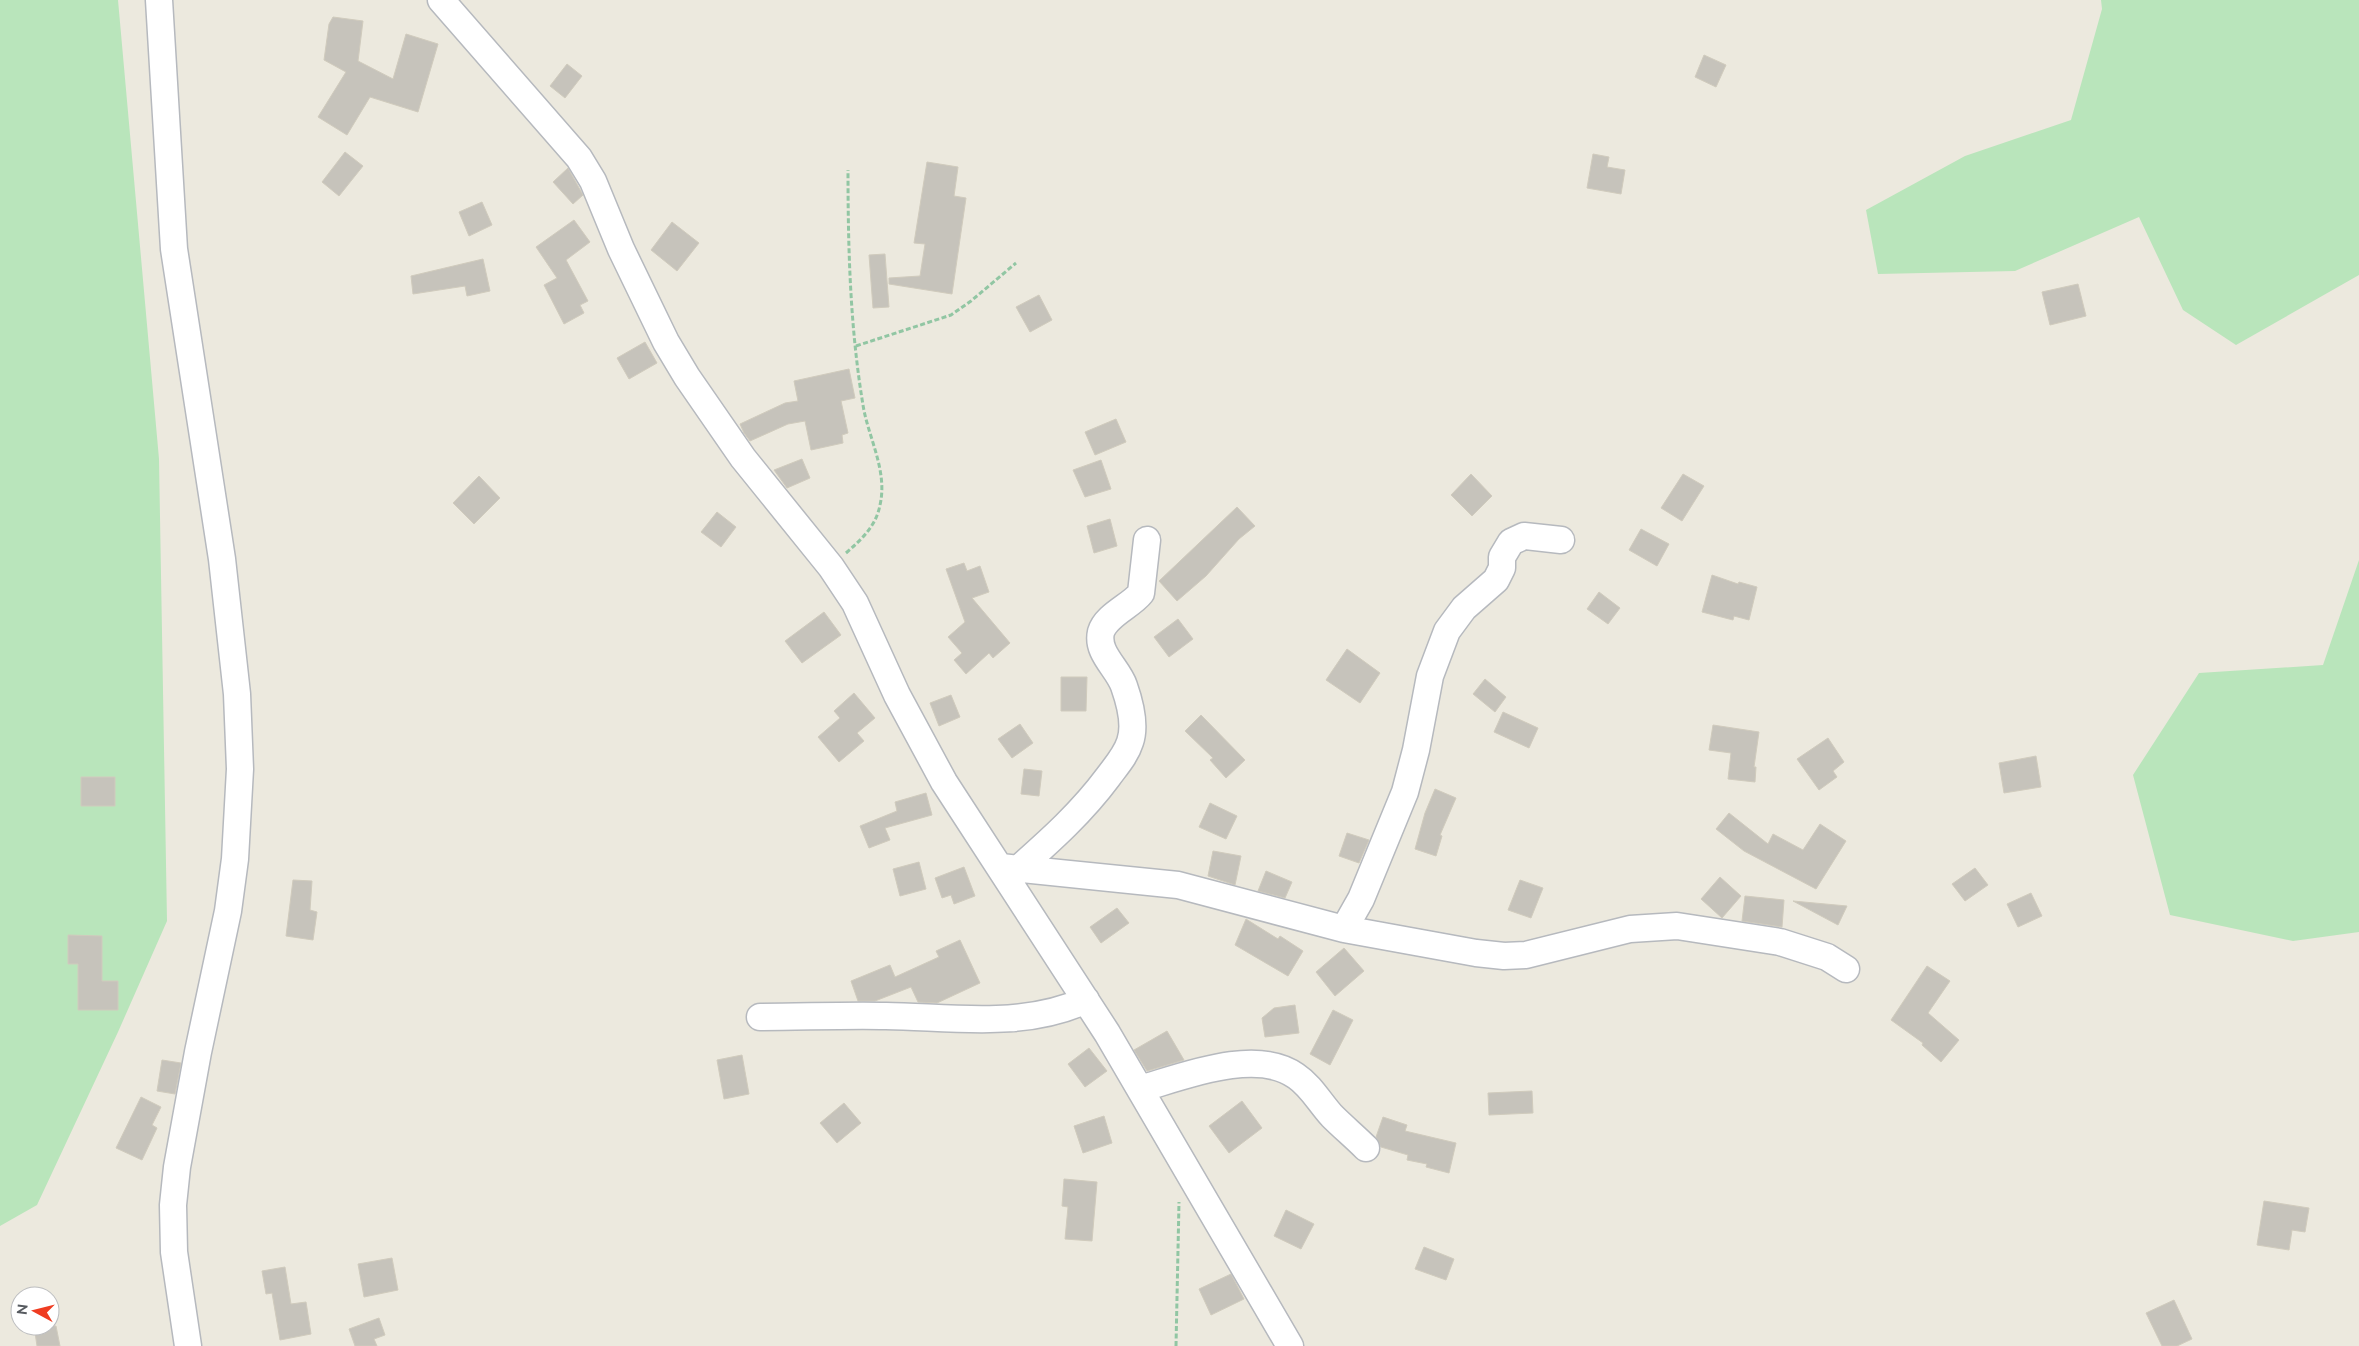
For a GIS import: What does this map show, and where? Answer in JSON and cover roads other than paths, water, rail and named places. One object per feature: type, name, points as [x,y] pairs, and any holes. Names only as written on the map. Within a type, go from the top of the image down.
[{"type":"street","points":[[159,0],[174,249],[222,560],[237,694],[240,769],[235,859],[228,911],[198,1052],[177,1167],[173,1205],[174,1252],[188,1346]]},
{"type":"street","points":[[442,0],[579,158],[593,181],[622,249],[666,342],[687,377],[743,458],[831,567],[855,603],[918,735],[965,814],[1010,868],[1290,1346]]},
{"type":"street","points":[[1344,929],[1361,899],[1406,792],[1430,676],[1447,631],[1464,608],[1496,580],[1502,568],[1506,548],[1511,542],[1524,536],[1561,540]]},
{"type":"street","points":[[1010,868],[1060,832],[1081,810],[1122,758],[1130,741],[1132,725],[1129,704],[1123,683],[1106,657],[1101,633],[1106,622],[1141,593],[1147,540]]},
{"type":"street","points":[[1010,868],[1178,885],[1344,929],[1476,953],[1504,956],[1526,955],[1630,929],[1676,926],[1780,942],[1827,957],[1846,969]]},
{"type":"street","points":[[760,1017],[1015,1018],[1046,1015],[1086,1000]]},
{"type":"street","points":[[1140,1089],[1211,1070],[1242,1064],[1267,1065],[1283,1069],[1296,1076],[1313,1092],[1332,1116],[1366,1148]]}]
